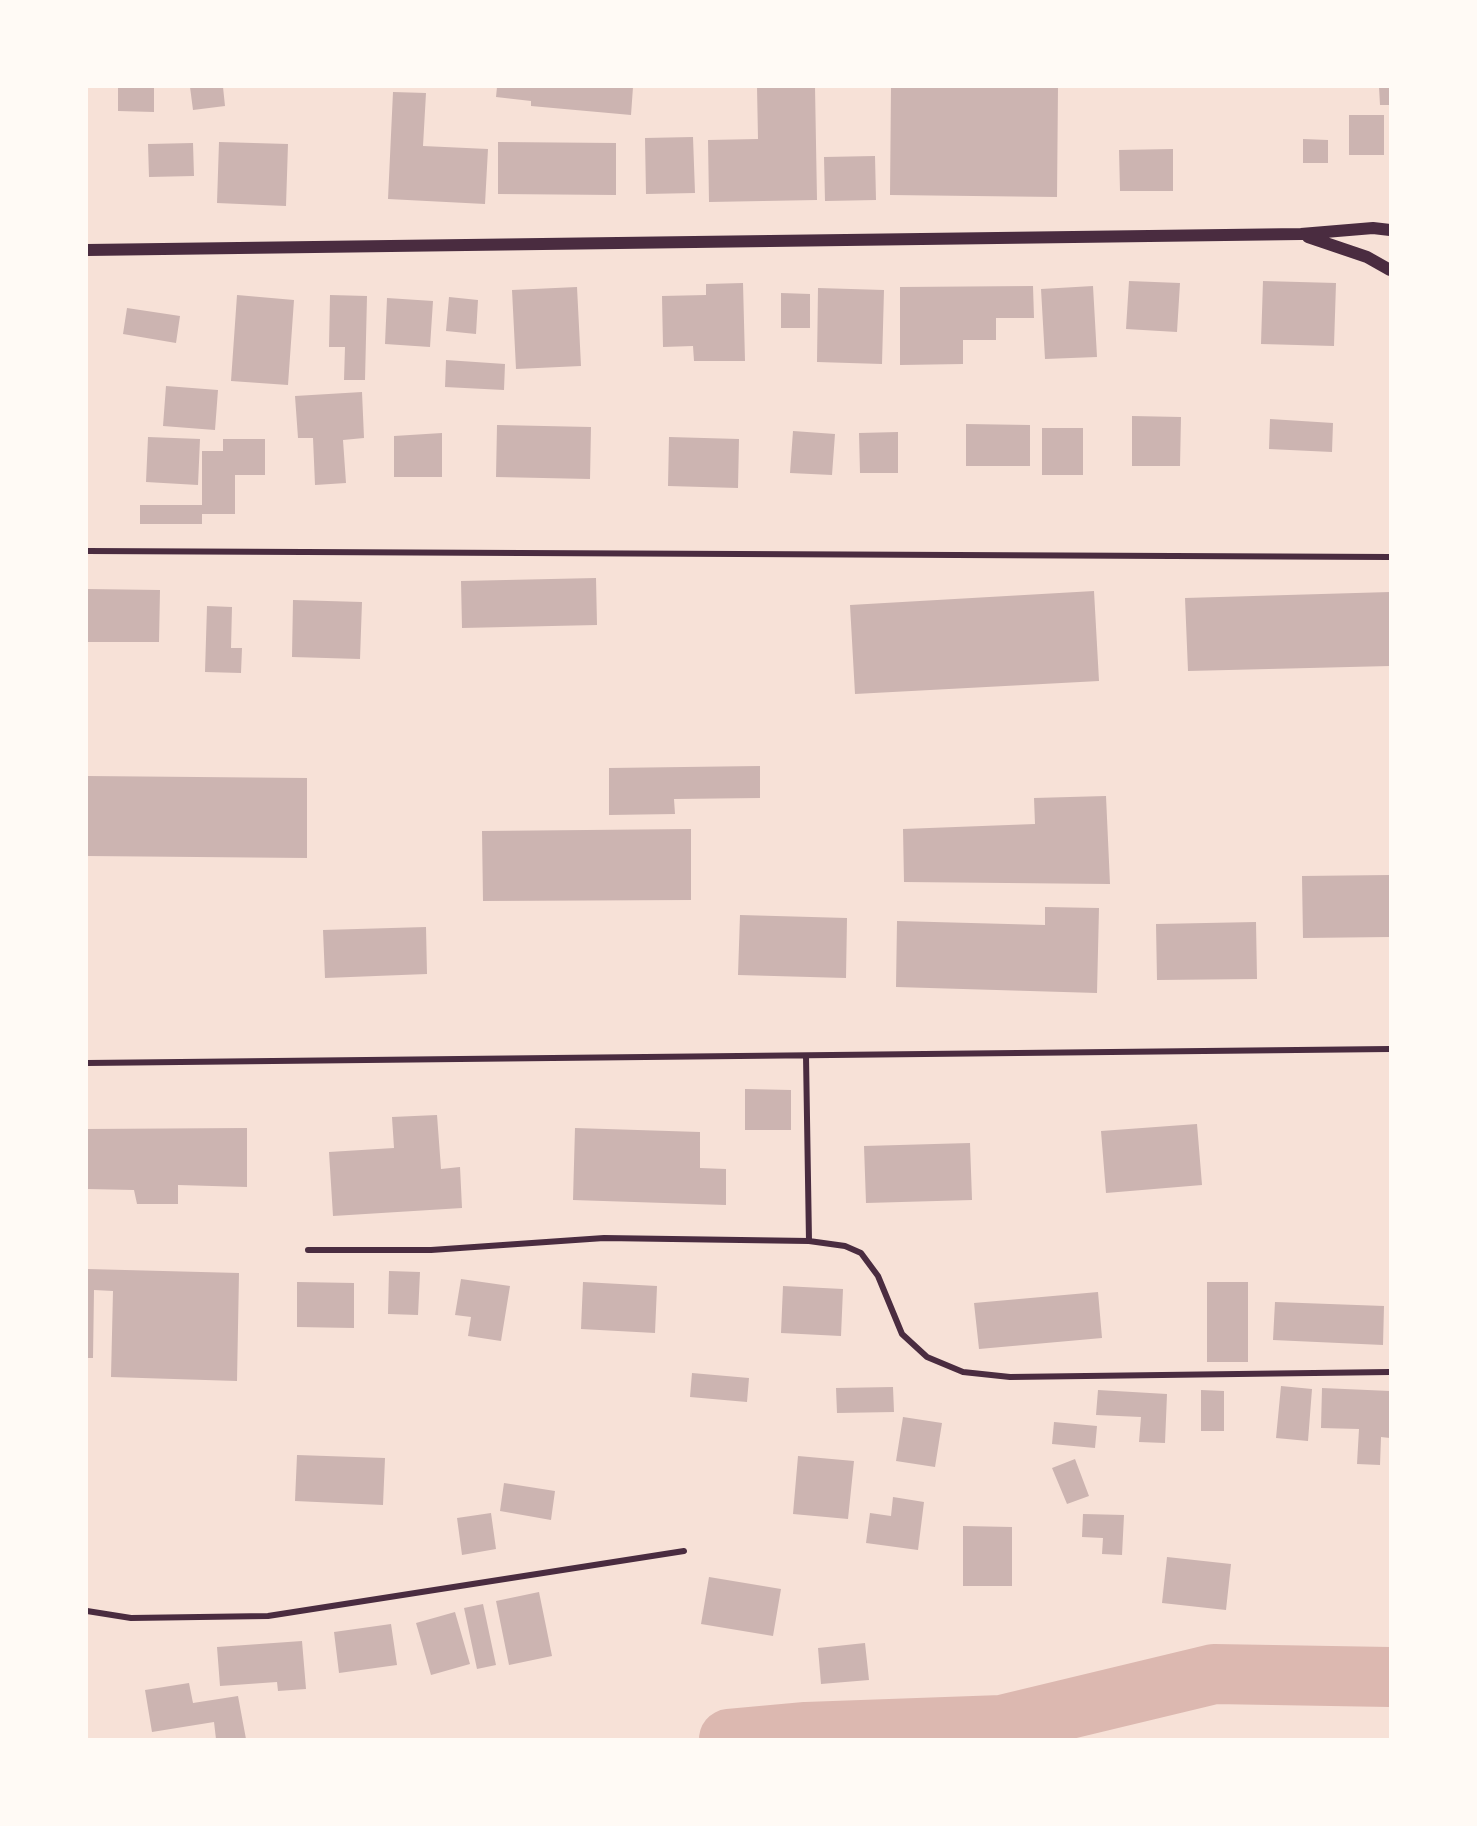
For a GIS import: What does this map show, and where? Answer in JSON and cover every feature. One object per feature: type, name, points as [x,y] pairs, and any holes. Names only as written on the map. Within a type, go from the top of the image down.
[{"type":"main road","points":[[87,250],[1301,234],[1373,228],[1390,230]]},
{"type":"main road","points":[[1301,234],[1367,257],[1390,270]]},
{"type":"street","points":[[87,551],[1390,557]]},
{"type":"street","points":[[87,1063],[1390,1049]]},
{"type":"street","points":[[806,1056],[809,1241]]},
{"type":"street","points":[[308,1250],[431,1250],[604,1238],[809,1241],[845,1246],[861,1253],[878,1276],[902,1334],[927,1357],[963,1372],[1010,1377],[1390,1372]]},
{"type":"street","points":[[87,1611],[132,1618],[268,1616],[684,1551]]},
{"type":"building","points":[[118,87],[154,87],[154,112],[118,111]]},
{"type":"building","points":[[190,87],[223,87],[225,106],[193,110]]},
{"type":"building","points":[[497,87],[633,87],[631,115],[531,106],[531,101],[496,97]]},
{"type":"building","points":[[757,87],[815,87],[817,200],[709,202],[708,140],[758,139]]},
{"type":"building","points":[[891,87],[1058,87],[1057,197],[890,195]]},
{"type":"building","points":[[1379,87],[1390,87],[1390,105],[1380,105]]},
{"type":"building","points":[[393,92],[426,93],[423,146],[488,149],[485,204],[388,199]]},
{"type":"building","points":[[1349,115],[1384,115],[1384,155],[1349,155]]},
{"type":"building","points":[[693,137],[695,193],[646,194],[645,138]]},
{"type":"building","points":[[1303,139],[1328,140],[1328,163],[1303,163]]},
{"type":"building","points":[[219,142],[288,144],[286,206],[217,203]]},
{"type":"building","points":[[498,142],[616,143],[616,195],[498,194]]},
{"type":"building","points":[[193,143],[194,176],[149,177],[148,144]]},
{"type":"building","points":[[1173,149],[1173,191],[1120,191],[1119,150]]},
{"type":"building","points":[[875,156],[876,200],[825,201],[824,157]]},
{"type":"building","points":[[1129,281],[1180,283],[1177,332],[1126,329]]},
{"type":"building","points":[[1263,281],[1336,283],[1334,346],[1261,344]]},
{"type":"building","points":[[743,283],[745,361],[694,361],[693,346],[663,347],[662,296],[706,295],[706,284]]},
{"type":"building","points":[[1033,286],[1034,318],[996,318],[996,340],[963,340],[963,364],[900,365],[900,287]]},
{"type":"building","points":[[1093,286],[1097,357],[1045,359],[1041,289]]},
{"type":"building","points":[[577,287],[581,366],[516,369],[512,290]]},
{"type":"building","points":[[818,288],[884,290],[882,364],[817,362]]},
{"type":"building","points":[[781,293],[810,294],[810,328],[781,328]]},
{"type":"building","points":[[237,295],[294,300],[288,385],[231,381]]},
{"type":"building","points":[[330,295],[367,296],[365,380],[344,380],[345,347],[329,347]]},
{"type":"building","points":[[449,297],[478,300],[476,334],[446,331]]},
{"type":"building","points":[[387,298],[433,301],[430,347],[385,344]]},
{"type":"building","points":[[127,308],[180,316],[176,343],[123,334]]},
{"type":"building","points":[[446,360],[505,364],[504,390],[445,387]]},
{"type":"building","points":[[166,386],[218,390],[215,430],[163,426]]},
{"type":"building","points":[[362,392],[364,438],[343,440],[346,483],[315,485],[313,438],[298,438],[295,396]]},
{"type":"building","points":[[1132,416],[1181,417],[1180,466],[1132,466]]},
{"type":"building","points":[[1270,419],[1333,423],[1332,452],[1269,449]]},
{"type":"building","points":[[966,424],[1030,425],[1030,466],[966,466]]},
{"type":"building","points":[[497,425],[591,427],[590,479],[496,477]]},
{"type":"building","points":[[1042,428],[1083,428],[1083,475],[1042,475]]},
{"type":"building","points":[[793,431],[835,434],[832,475],[790,473]]},
{"type":"building","points":[[898,432],[898,473],[860,473],[859,433]]},
{"type":"building","points":[[442,433],[442,477],[394,477],[394,436]]},
{"type":"building","points":[[148,437],[200,439],[198,485],[146,482]]},
{"type":"building","points":[[669,437],[739,439],[738,488],[668,486]]},
{"type":"building","points":[[223,439],[265,439],[265,475],[235,475],[235,514],[202,514],[202,524],[140,524],[140,505],[202,505],[202,451],[223,451]]},
{"type":"building","points":[[596,578],[597,625],[462,628],[461,581]]},
{"type":"building","points":[[87,589],[160,590],[159,642],[87,642]]},
{"type":"building","points":[[1094,591],[1099,681],[855,694],[850,605]]},
{"type":"building","points":[[1390,592],[1390,666],[1188,671],[1185,598]]},
{"type":"building","points":[[293,600],[362,602],[360,659],[292,657]]},
{"type":"building","points":[[207,606],[232,607],[231,648],[242,648],[241,673],[205,672]]},
{"type":"building","points":[[760,766],[760,798],[674,799],[675,814],[609,815],[609,768]]},
{"type":"building","points":[[87,776],[307,778],[307,858],[87,856]]},
{"type":"building","points":[[1106,796],[1110,884],[904,882],[903,829],[1035,824],[1034,798]]},
{"type":"building","points":[[691,829],[691,900],[483,901],[482,831]]},
{"type":"building","points":[[1390,875],[1390,937],[1303,938],[1302,876]]},
{"type":"building","points":[[1045,907],[1099,908],[1097,993],[896,987],[897,921],[1045,925]]},
{"type":"building","points":[[740,915],[847,918],[846,978],[738,975]]},
{"type":"building","points":[[1256,922],[1257,979],[1157,980],[1156,924]]},
{"type":"building","points":[[426,927],[427,974],[325,978],[323,930]]},
{"type":"building","points":[[745,1089],[791,1090],[791,1130],[745,1130]]},
{"type":"building","points":[[437,1115],[441,1169],[460,1167],[462,1208],[333,1216],[329,1152],[394,1148],[392,1117]]},
{"type":"building","points":[[1197,1124],[1202,1185],[1106,1193],[1101,1131]]},
{"type":"building","points":[[247,1128],[247,1187],[178,1185],[178,1204],[137,1204],[134,1190],[87,1189],[87,1129]]},
{"type":"building","points":[[575,1128],[700,1132],[700,1168],[726,1169],[726,1205],[573,1200]]},
{"type":"building","points":[[970,1143],[972,1200],[866,1203],[864,1146]]},
{"type":"building","points":[[87,1269],[239,1273],[237,1381],[111,1377],[113,1291],[94,1290],[93,1358],[87,1358]]},
{"type":"building","points":[[389,1271],[420,1272],[418,1315],[388,1314]]},
{"type":"building","points":[[461,1279],[510,1286],[501,1341],[468,1336],[471,1317],[455,1315]]},
{"type":"building","points":[[297,1282],[354,1283],[354,1328],[297,1327]]},
{"type":"building","points":[[583,1282],[657,1286],[655,1333],[581,1329]]},
{"type":"building","points":[[1207,1282],[1248,1282],[1248,1362],[1207,1362]]},
{"type":"building","points":[[783,1286],[843,1289],[841,1336],[781,1333]]},
{"type":"building","points":[[1098,1292],[1102,1338],[979,1349],[974,1303]]},
{"type":"building","points":[[1275,1302],[1384,1306],[1383,1345],[1273,1340]]},
{"type":"building","points":[[692,1373],[749,1378],[747,1402],[690,1397]]},
{"type":"building","points":[[1281,1386],[1312,1389],[1308,1441],[1276,1438]]},
{"type":"building","points":[[893,1387],[894,1412],[837,1413],[836,1388]]},
{"type":"building","points":[[1322,1388],[1390,1391],[1390,1438],[1381,1437],[1380,1465],[1357,1464],[1359,1429],[1321,1428]]},
{"type":"building","points":[[1098,1390],[1167,1394],[1165,1443],[1139,1442],[1141,1417],[1096,1415]]},
{"type":"building","points":[[1201,1390],[1224,1391],[1224,1431],[1201,1431]]},
{"type":"building","points":[[903,1417],[942,1423],[935,1467],[896,1461]]},
{"type":"building","points":[[1054,1422],[1097,1426],[1095,1448],[1052,1444]]},
{"type":"building","points":[[297,1455],[385,1458],[383,1505],[295,1501]]},
{"type":"building","points":[[798,1456],[854,1461],[848,1519],[793,1514]]},
{"type":"building","points":[[1075,1459],[1089,1496],[1067,1504],[1052,1468]]},
{"type":"building","points":[[504,1483],[555,1491],[551,1520],[500,1511]]},
{"type":"building","points":[[893,1497],[924,1502],[918,1550],[866,1543],[870,1513],[891,1516]]},
{"type":"building","points":[[491,1513],[496,1549],[462,1555],[457,1518]]},
{"type":"building","points":[[1083,1514],[1124,1515],[1122,1555],[1102,1554],[1103,1538],[1082,1537]]},
{"type":"building","points":[[963,1526],[1012,1527],[1012,1586],[963,1586]]},
{"type":"building","points":[[1167,1557],[1231,1564],[1226,1610],[1162,1603]]},
{"type":"building","points":[[709,1577],[781,1589],[773,1636],[701,1624]]},
{"type":"building","points":[[539,1592],[552,1656],[509,1665],[496,1601]]},
{"type":"building","points":[[483,1604],[496,1665],[477,1669],[464,1608]]},
{"type":"building","points":[[455,1612],[470,1664],[431,1675],[416,1623]]},
{"type":"building","points":[[391,1624],[397,1665],[339,1673],[334,1632]]},
{"type":"building","points":[[302,1641],[306,1689],[278,1691],[277,1682],[220,1686],[217,1647]]},
{"type":"building","points":[[865,1643],[869,1680],[821,1684],[818,1648]]},
{"type":"building","points":[[189,1683],[193,1703],[238,1696],[246,1739],[216,1739],[214,1722],[152,1732],[145,1690]]},
{"type":"waterway","points":[[729,1739],[806,1732],[1002,1725],[1214,1674],[1390,1677]]}]
